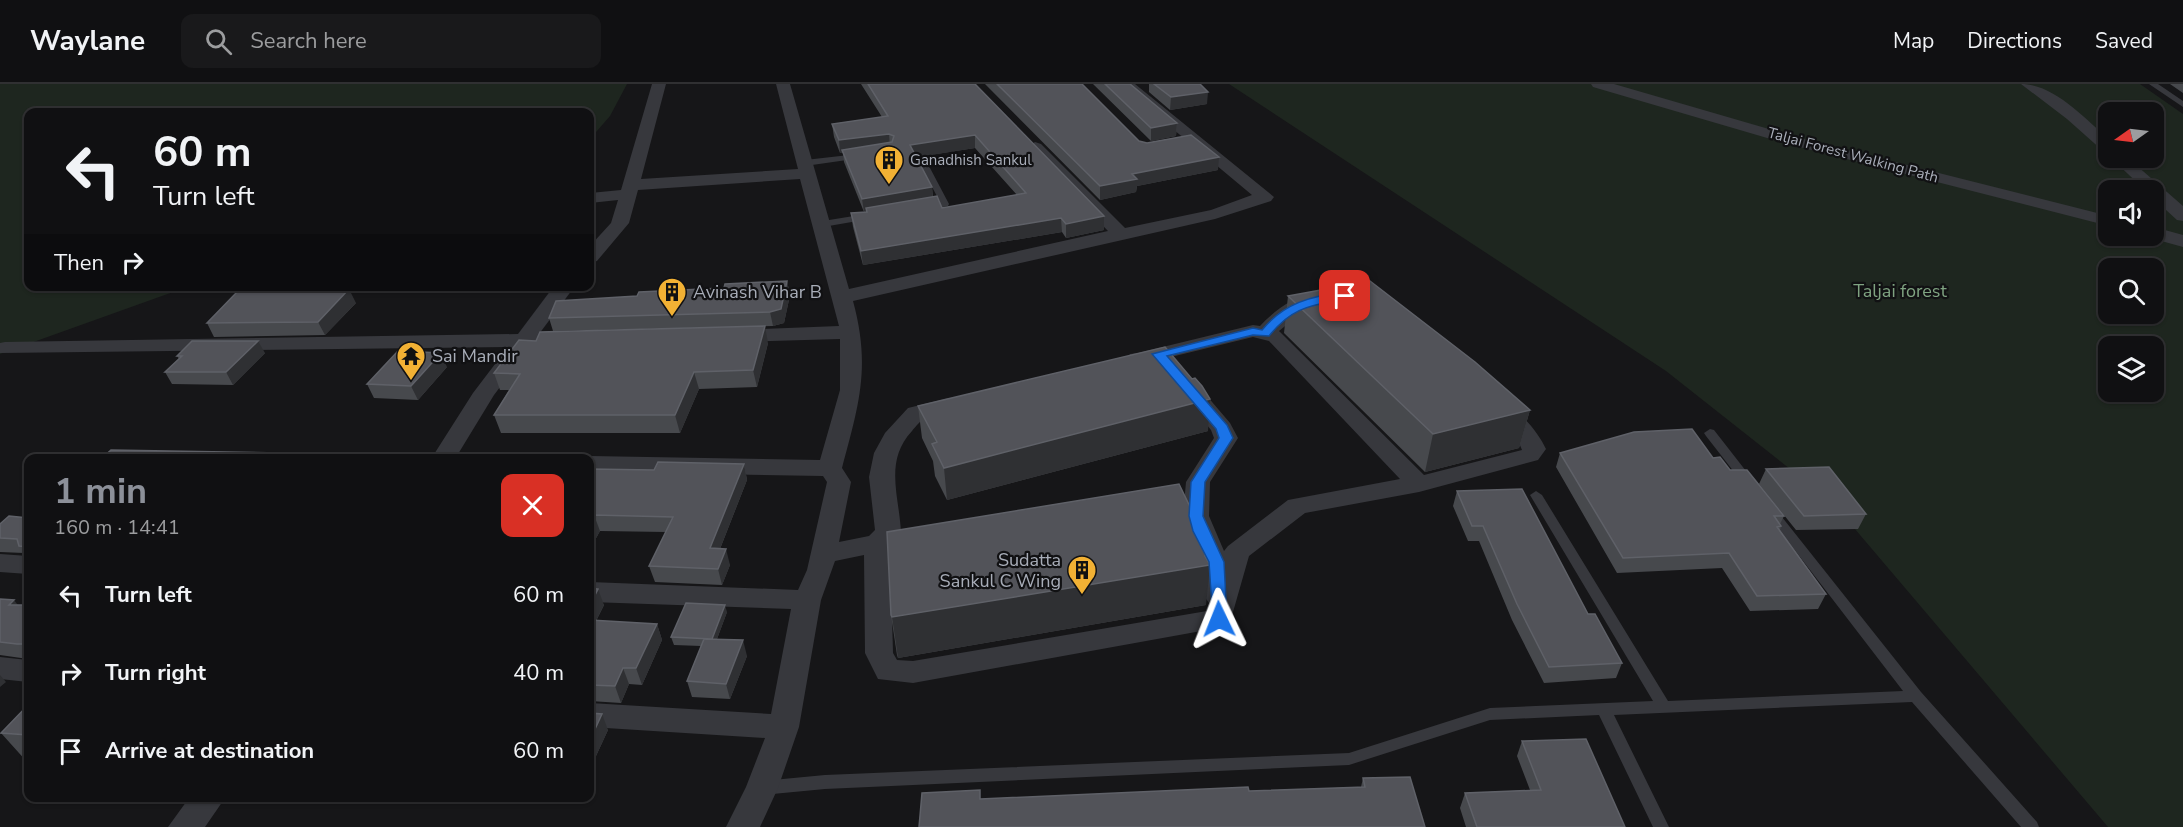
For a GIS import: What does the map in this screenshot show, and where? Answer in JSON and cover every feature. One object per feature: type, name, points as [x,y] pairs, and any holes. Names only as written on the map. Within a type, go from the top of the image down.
[{"type":"street","points":[[594,249],[615,233],[626,212],[629,189],[659,84]]},
{"type":"street","points":[[743,827],[762,788],[784,727],[796,599],[820,570],[839,482],[830,468],[851,390],[851,332],[823,224],[802,170],[783,84]]},
{"type":"street","name":"Taljai Forest Walking Path","points":[[1598,84],[1794,141],[2098,218]]},
{"type":"street","points":[[2028,84],[2073,116],[2098,138]]},
{"type":"street","points":[[1128,86],[1150,86]]},
{"type":"street","points":[[842,297],[1215,214],[1265,197],[1128,86]]},
{"type":"street","points":[[1023,136],[1121,234]]},
{"type":"street","points":[[1175,143],[1195,139]]},
{"type":"street","points":[[2130,168],[2183,216]]},
{"type":"street","points":[[594,197],[629,189],[770,177],[802,170]]},
{"type":"street","points":[[2164,236],[2183,241]]},
{"type":"street","points":[[446,454],[484,393],[521,341],[562,291]]},
{"type":"street","points":[[1264,334],[1277,319],[1293,308],[1317,299],[1335,297]]},
{"type":"street","points":[[707,337],[851,332]]},
{"type":"street","points":[[1112,365],[1253,332],[1276,336],[1419,484]]},
{"type":"street","points":[[5,348],[591,340]]},
{"type":"street","points":[[1158,354],[1222,428],[1226,438],[1198,482],[1196,516],[1216,562],[1219,619]]},
{"type":"street","points":[[1219,619],[1237,552],[1297,506],[1419,484],[1530,455],[1534,449],[1527,434],[1480,397]]},
{"type":"street","points":[[822,555],[877,543],[888,532],[887,507],[881,477],[886,453],[897,433],[916,413],[974,399]]},
{"type":"street","points":[[594,464],[830,468]]},
{"type":"street","points":[[877,543],[879,653],[888,671],[913,672],[1219,619]]},
{"type":"street","points":[[0,563],[24,565]]},
{"type":"street","points":[[594,592],[796,599]]},
{"type":"street","points":[[0,668],[24,671]]},
{"type":"street","points":[[594,715],[784,727]]},
{"type":"street","points":[[185,827],[207,802]]},
{"type":"lane","points":[[2152,84],[2183,105]]},
{"type":"lane","points":[[802,170],[868,154]]},
{"type":"lane","points":[[911,210],[945,204],[926,168]]},
{"type":"lane","points":[[823,224],[878,215]]},
{"type":"lane","points":[[1710,433],[1916,696],[2031,827]]},
{"type":"lane","points":[[1536,495],[1665,708]]},
{"type":"lane","points":[[762,788],[825,782],[1349,759],[1490,714],[1916,696]]},
{"type":"lane","points":[[1604,710],[1661,827]]},
{"type":"green space","points":[[0,84],[627,84],[610,116],[594,134],[594,108],[24,108],[24,291],[176,291],[0,354]]},
{"type":"green space","name":"Taljai forest","points":[[1229,84],[2140,84],[2183,114],[2183,827],[2108,827],[1832,502],[1666,371]]},
{"type":"building","points":[[868,84],[975,84],[1104,216],[1066,224],[1061,218],[861,251],[851,213],[867,212],[866,208],[937,196],[942,208],[1026,193],[975,135],[910,145],[932,187],[862,199],[842,150],[892,142],[894,136],[889,134],[839,140],[832,124],[888,116]]},
{"type":"building","points":[[997,84],[1082,84],[1139,141],[1147,143],[1191,135],[1219,157],[1132,174],[1137,179],[1100,186]]},
{"type":"building","points":[[1105,84],[1130,84],[1177,123],[1151,128]]},
{"type":"building","points":[[1154,84],[1200,84],[1208,92],[1171,97]]},
{"type":"building","points":[[787,281],[781,309],[770,312],[549,318],[556,301],[637,296],[639,292],[724,288],[725,284]]},
{"type":"building","points":[[1370,281],[1475,362],[1530,410],[1433,434],[1288,296]]},
{"type":"building","points":[[238,291],[347,291],[318,322],[207,323]]},
{"type":"building","points":[[765,326],[753,370],[694,372],[675,415],[494,415],[520,374],[494,373],[519,340],[536,341],[540,332]]},
{"type":"building","points":[[192,341],[258,341],[226,372],[165,372],[182,356],[177,356]]},
{"type":"building","points":[[1165,347],[1192,379],[1195,378],[1202,386],[1210,399],[944,468],[932,444],[937,442],[918,406]]},
{"type":"building","points":[[398,351],[441,353],[411,386],[367,384]]},
{"type":"building","points":[[1692,429],[1713,458],[1720,457],[1730,470],[1747,470],[1784,516],[1774,516],[1781,526],[1777,527],[1826,594],[1757,596],[1729,553],[1623,558],[1560,453],[1634,432]]},
{"type":"building","points":[[111,450],[336,454],[107,454]]},
{"type":"building","points":[[658,462],[744,464],[710,548],[726,549],[718,569],[649,566],[673,517],[594,515],[594,469],[654,470]]},
{"type":"building","points":[[1829,467],[1866,514],[1804,516],[1766,469]]},
{"type":"building","points":[[1179,484],[1205,544],[1205,556],[1210,565],[892,617],[891,615],[887,532]]},
{"type":"building","points":[[1522,489],[1588,614],[1595,614],[1622,663],[1549,667],[1517,604],[1483,526],[1472,526],[1457,491]]},
{"type":"building","points":[[9,516],[24,518],[24,547],[19,546],[17,539],[0,538],[0,524]]},
{"type":"building","points":[[0,599],[14,600],[9,605],[24,605],[24,644],[0,642]]},
{"type":"building","points":[[686,603],[725,605],[712,639],[671,637]]},
{"type":"building","points":[[594,620],[657,624],[636,668],[623,668],[615,686],[594,685]]},
{"type":"building","points":[[704,639],[743,640],[726,684],[687,681]]},
{"type":"building","points":[[24,709],[24,735],[1,733]]},
{"type":"building","points":[[594,713],[602,714],[594,731]]},
{"type":"building","points":[[1586,739],[1625,827],[1477,827],[1465,793],[1541,790],[1522,741]]},
{"type":"building","points":[[1410,777],[1425,827],[919,827],[922,793],[980,790],[980,799],[1248,787],[1249,791],[1365,787],[1363,778]]},
{"type":"place","name":"Ganadhish Sankul","points":[[889,186]]},
{"type":"place","name":"Avinash Vihar B","points":[[672,318]]},
{"type":"place","name":"Sai Mandir","points":[[411,382]]},
{"type":"place","name":"Sudatta Sankul C Wing","points":[[1082,596]]},
{"type":"route","points":[[1219,619],[1216,562],[1196,516],[1198,482],[1226,438],[1222,428],[1211,414],[1158,354],[1253,332],[1264,334],[1277,319],[1293,308],[1317,299],[1345,296]]}]
